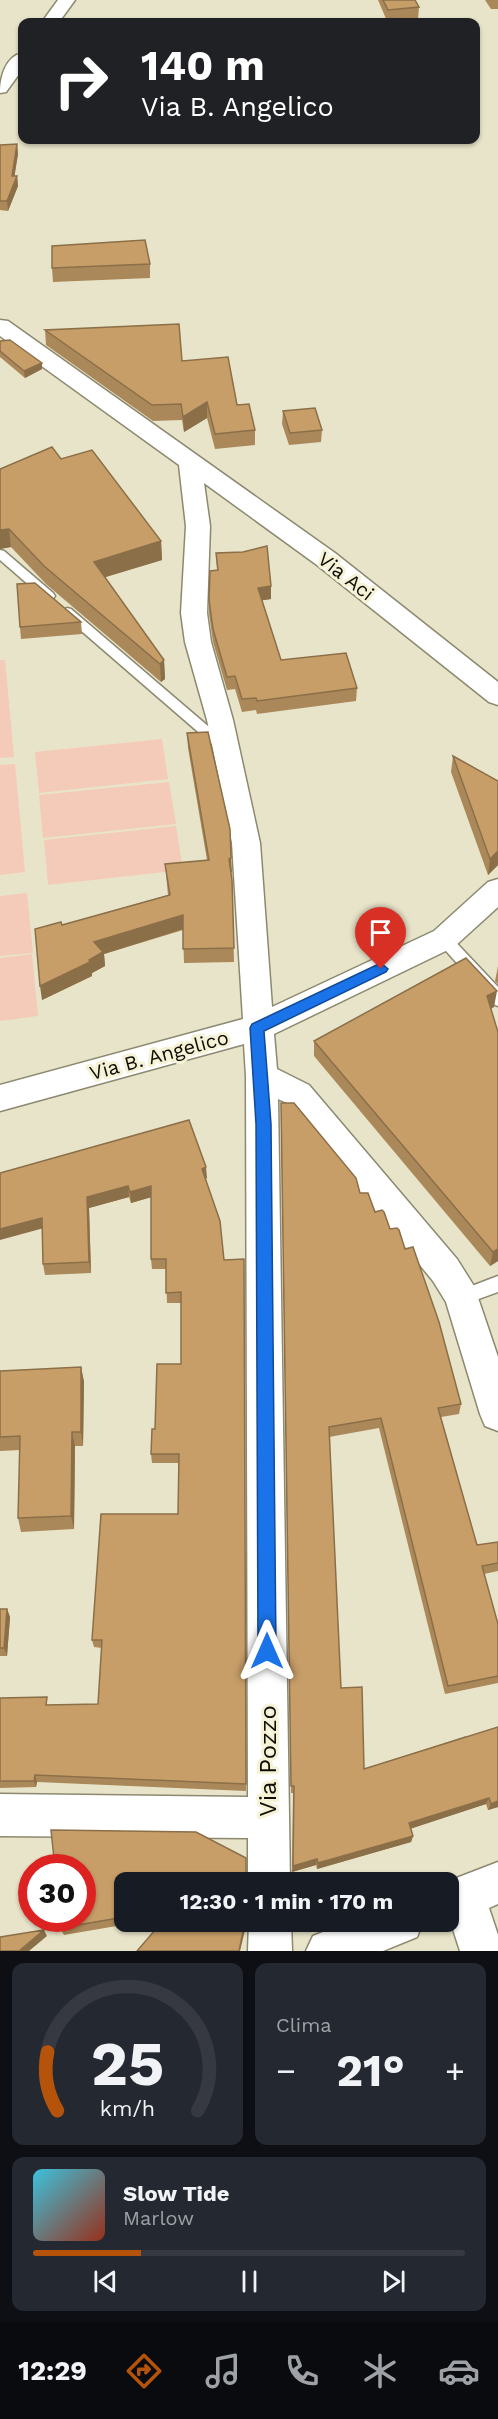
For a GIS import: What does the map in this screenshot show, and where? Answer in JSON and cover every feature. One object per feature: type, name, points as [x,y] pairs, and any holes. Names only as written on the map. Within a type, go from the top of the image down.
[{"type":"street","points":[[53,18],[67,0]]},
{"type":"street","points":[[0,88],[18,63]]},
{"type":"street","name":"Via Aci","points":[[0,326],[326,559],[498,696]]},
{"type":"street","name":"Via Pozzo","points":[[190,463],[198,526],[194,579],[195,623],[246,843],[262,1076],[269,1872]]},
{"type":"street","name":"Via B. Angelico","points":[[0,1098],[257,1028],[444,939],[498,890]]},
{"type":"street","points":[[262,1076],[298,1094],[445,1270],[462,1297],[498,1414]]},
{"type":"street","points":[[0,1815],[269,1818]]},
{"type":"street","points":[[470,1894],[482,1951]]},
{"type":"street","points":[[270,1932],[270,1951]]},
{"type":"street","points":[[328,1951],[376,1932]]},
{"type":"lane","points":[[0,554],[224,747]]},
{"type":"lane","points":[[444,939],[496,994],[498,1000]]},
{"type":"lane","points":[[462,1297],[498,1284]]},
{"type":"shaded area","points":[[0,660],[5,660],[14,757],[0,758]]},
{"type":"shaded area","points":[[162,739],[168,779],[39,793],[35,752]]},
{"type":"shaded area","points":[[15,764],[25,872],[0,875],[0,765]]},
{"type":"shaded area","points":[[169,782],[176,824],[43,838],[39,795]]},
{"type":"shaded area","points":[[176,826],[183,870],[48,885],[44,840]]},
{"type":"shaded area","points":[[27,893],[33,953],[0,956],[0,896]]},
{"type":"shaded area","points":[[32,954],[38,1016],[0,1021],[0,958]]},
{"type":"building","points":[[383,0],[415,0],[419,7],[388,10]]},
{"type":"building","points":[[17,144],[12,176],[17,176],[7,201],[0,201],[0,145]]},
{"type":"building","points":[[145,240],[150,264],[52,268],[52,246]]},
{"type":"building","points":[[179,324],[182,361],[228,357],[237,405],[249,404],[255,430],[215,434],[207,402],[183,417],[181,404],[152,405],[45,330]]},
{"type":"building","points":[[10,340],[42,363],[24,371],[0,351],[0,341]]},
{"type":"building","points":[[315,408],[322,430],[290,433],[283,411]]},
{"type":"building","points":[[52,447],[61,459],[92,450],[161,541],[94,562],[164,660],[160,664],[44,566],[9,529],[0,530],[0,469]]},
{"type":"building","points":[[267,546],[271,586],[258,588],[281,660],[346,653],[357,688],[257,701],[256,698],[242,699],[235,676],[227,677],[213,629],[209,600],[210,571],[218,570],[216,553],[243,552]]},
{"type":"building","points":[[35,583],[81,622],[20,627],[17,584]]},
{"type":"building","points":[[208,732],[230,829],[231,858],[229,859],[232,880],[234,948],[183,949],[183,915],[94,942],[103,952],[89,960],[90,962],[40,986],[35,929],[61,922],[62,925],[170,895],[165,864],[209,860],[187,733]]},
{"type":"building","points":[[453,756],[498,781],[498,851],[490,859]]},
{"type":"building","points":[[466,958],[497,991],[487,996],[498,1032],[498,1249],[493,1252],[314,1041]]},
{"type":"building","points":[[281,1103],[294,1103],[356,1178],[360,1193],[368,1193],[375,1212],[382,1210],[390,1229],[399,1230],[405,1249],[413,1247],[439,1322],[461,1404],[438,1408],[477,1545],[498,1542],[498,1563],[482,1566],[498,1624],[498,1676],[448,1686],[381,1418],[329,1427],[341,1688],[362,1687],[364,1769],[498,1727],[498,1801],[491,1804],[489,1798],[409,1823],[413,1836],[318,1863],[317,1859],[293,1866],[294,1786],[291,1786]]},
{"type":"building","points":[[189,1120],[206,1167],[202,1169],[220,1221],[224,1260],[244,1259],[246,1784],[35,1775],[34,1781],[0,1781],[0,1698],[47,1697],[46,1705],[98,1704],[102,1640],[92,1640],[101,1514],[178,1514],[179,1454],[151,1454],[152,1429],[155,1429],[157,1364],[181,1364],[181,1292],[166,1293],[166,1259],[151,1259],[151,1186],[130,1192],[128,1186],[87,1197],[89,1262],[43,1264],[42,1218],[0,1229],[0,1173]]},
{"type":"building","points":[[81,1367],[81,1432],[72,1432],[71,1516],[18,1518],[20,1436],[0,1437],[0,1371]]},
{"type":"building","points":[[0,1609],[7,1609],[4,1648],[0,1648]]},
{"type":"building","points":[[51,1830],[196,1832],[246,1858],[246,1872],[114,1872],[114,1919],[96,1922],[96,1854],[54,1854]]},
{"type":"building","points":[[42,1932],[19,1951],[0,1951],[0,1937]]},
{"type":"building","points":[[153,1932],[243,1932],[239,1951],[137,1951]]},
{"type":"route","points":[[267,1651],[263,1124],[262,1076],[257,1028],[381,969]]}]
